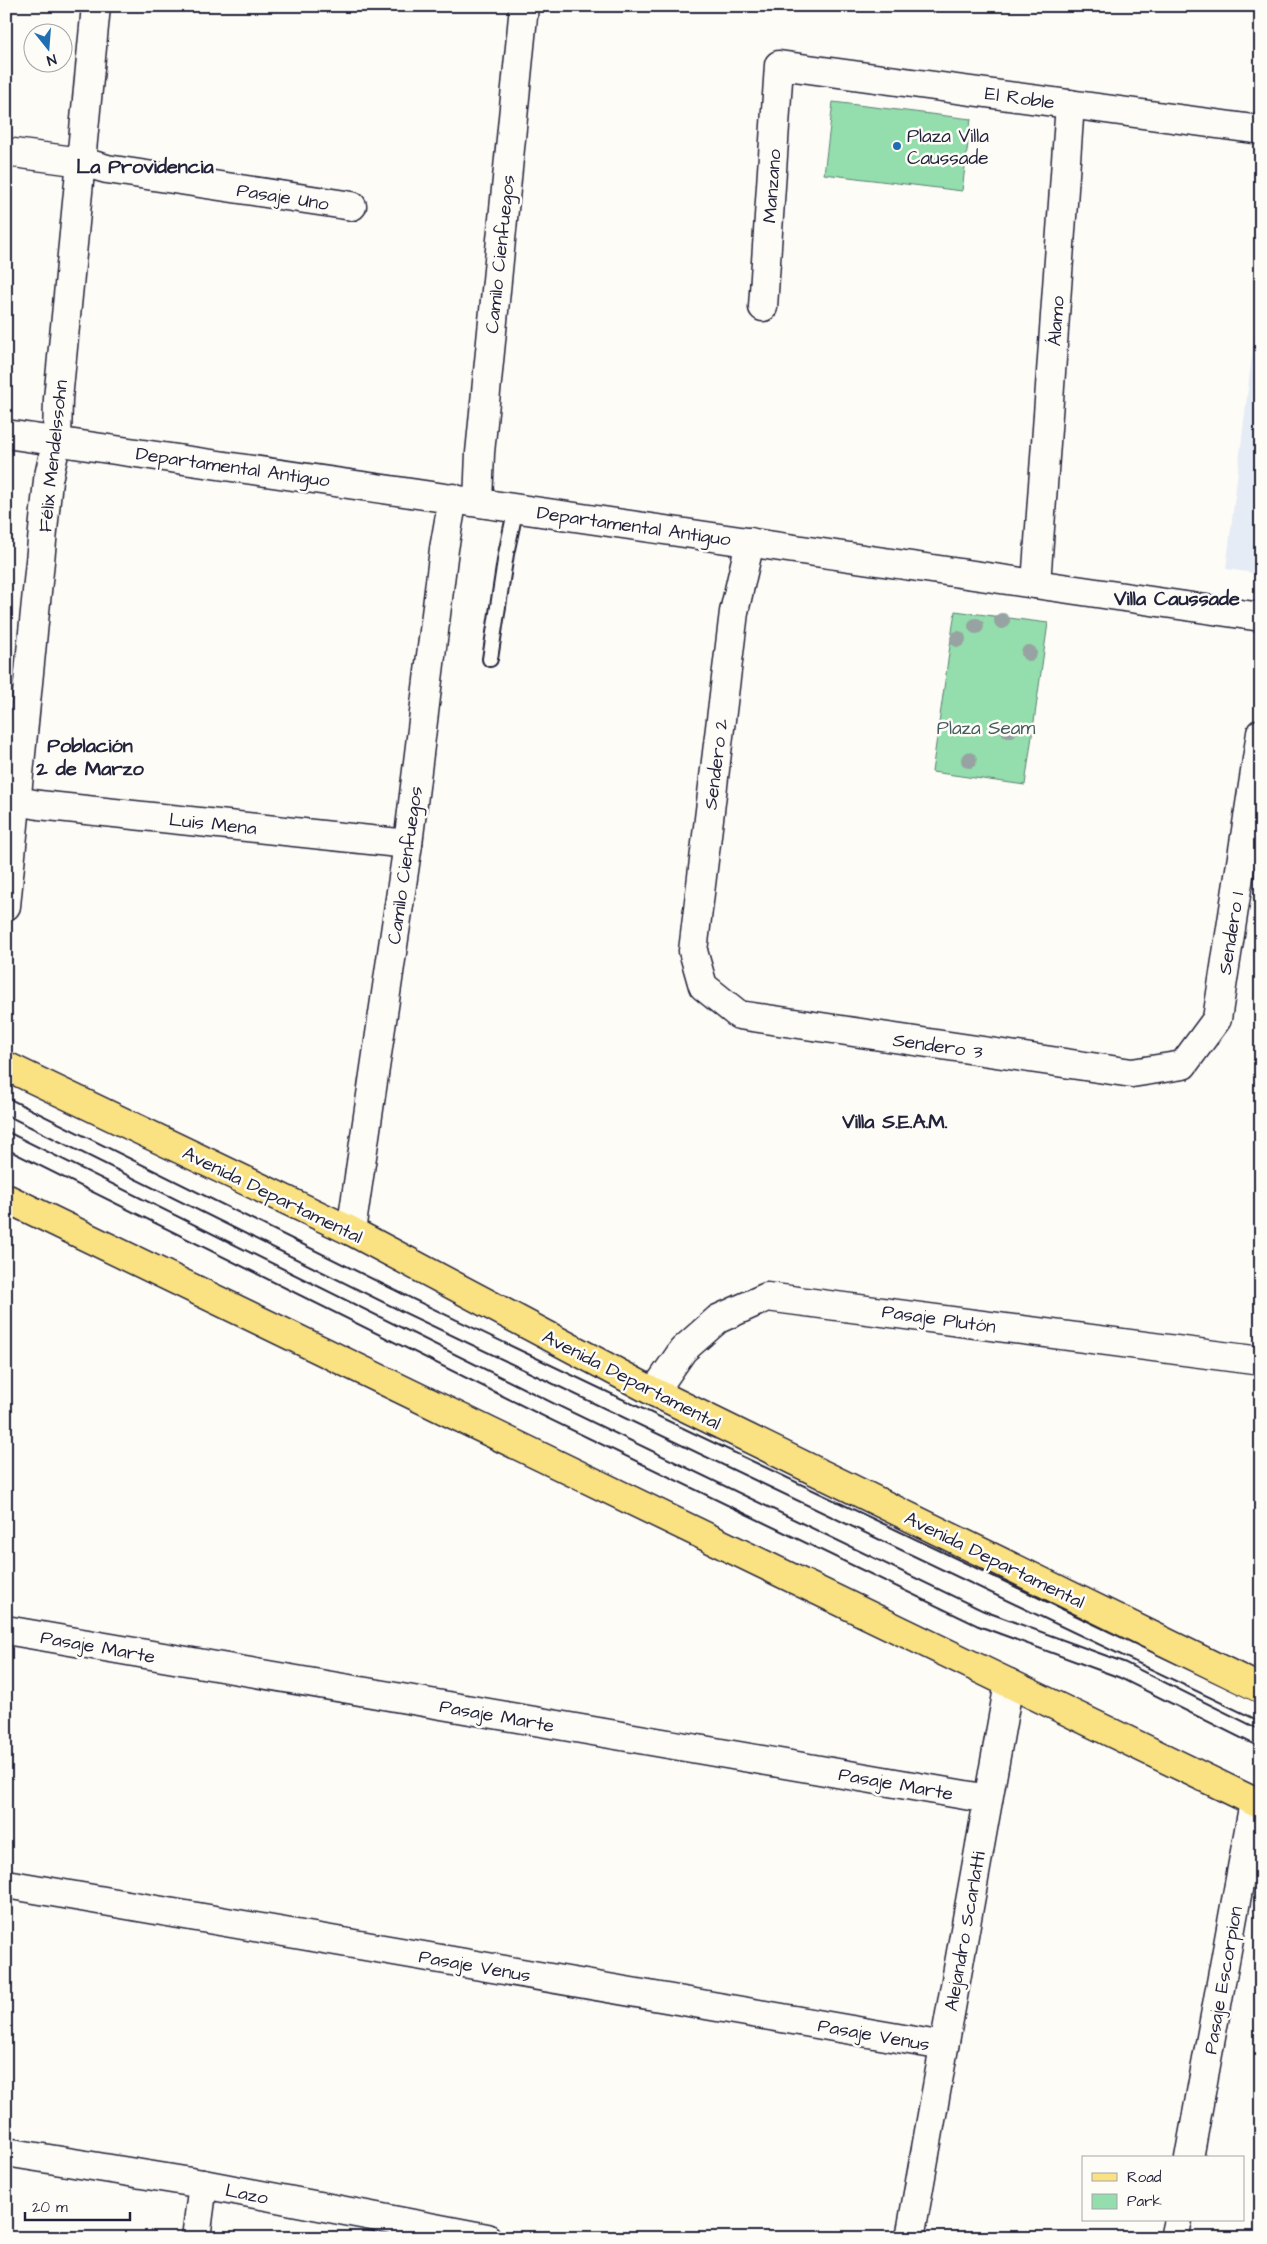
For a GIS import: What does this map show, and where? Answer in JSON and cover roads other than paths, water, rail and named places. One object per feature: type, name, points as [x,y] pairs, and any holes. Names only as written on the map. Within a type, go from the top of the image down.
[{"type":"main road","name":"Avenida Departamental","points":[[6,1066],[351,1231],[654,1392],[1261,1689]]},
{"type":"main road","points":[[6,1198],[1257,1804]]},
{"type":"street","name":"Félix Mendelssohn","points":[[6,906],[18,801],[48,480],[57,440],[58,399],[96,6]]},
{"type":"street","name":"Camilo Cienfuegos","points":[[351,1231],[408,844],[444,549],[466,500],[480,453],[524,6]]},
{"type":"street","name":"El Roble","points":[[779,65],[1261,130]]},
{"type":"street","name":"Manzano","points":[[763,307],[779,65]]},
{"type":"street","name":"Álamo","points":[[1036,584],[1070,104]]},
{"type":"street","name":"Pasaje Uno","points":[[6,152],[82,162],[107,168],[352,206]]},
{"type":"street","name":"Departamental Antiguo","points":[[6,434],[1261,617]]},
{"type":"street","name":"Sendero 2","points":[[702,986],[693,951],[734,612],[750,542]]},
{"type":"street","name":"Sendero 1","points":[[1183,1065],[1216,1019],[1261,733]]},
{"type":"street","name":"Luis Mena","points":[[18,801],[49,806],[408,844]]},
{"type":"street","name":"Sendero 3","points":[[702,986],[740,1015],[1132,1073],[1183,1065]]},
{"type":"street","name":"Pasaje Plutón","points":[[654,1392],[683,1350],[718,1319],[767,1296],[1261,1361]]},
{"type":"street","name":"Pasaje Marte","points":[[6,1630],[988,1799]]},
{"type":"street","name":"Alejandro Scarlatti","points":[[910,2238],[1009,1683]]},
{"type":"street","name":"Pasaje Escorpion","points":[[1189,2156],[1257,1804]]},
{"type":"street","name":"Pasaje Venus","points":[[6,1884],[944,2046]]},
{"type":"street","name":"Lazo","points":[[6,2152],[203,2184],[487,2238]]},
{"type":"street","points":[[196,2238],[203,2184]]},
{"type":"street","points":[[1174,2238],[1178,2222]]},
{"type":"lane","points":[[490,659],[516,507]]},
{"type":"lane","points":[[6,1106],[409,1306],[1261,1714]]},
{"type":"lane","points":[[6,1140],[556,1413],[980,1618],[1122,1670],[1261,1739]]},
{"type":"place","name":"Plaza Villa Caussade","points":[[897,146]]},
{"type":"district","name":"La Providencia","points":[[145,166]]},
{"type":"district","name":"Villa Caussade","points":[[1177,598]]},
{"type":"district","name":"Población 2 de Marzo","points":[[90,756]]},
{"type":"district","name":"Villa S.E.A.M.","points":[[895,1121]]},
{"type":"park label","name":"Plaza Seam","points":[[986,727]]}]
